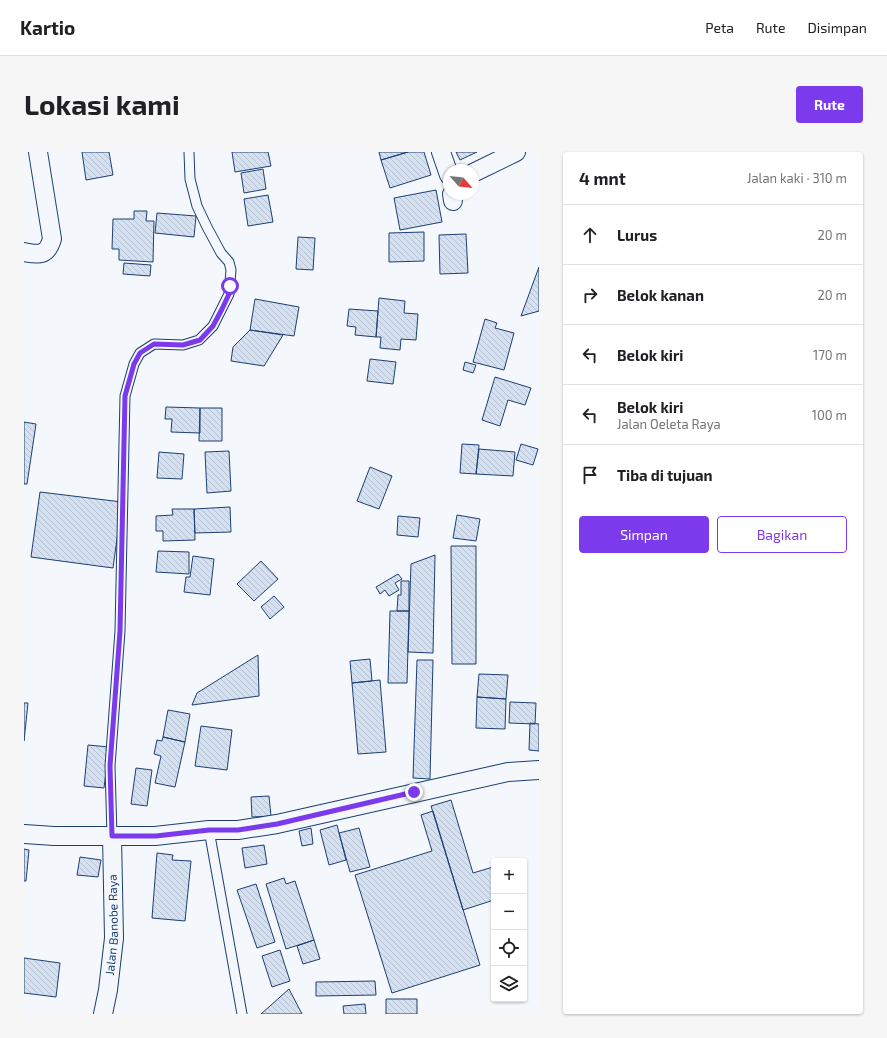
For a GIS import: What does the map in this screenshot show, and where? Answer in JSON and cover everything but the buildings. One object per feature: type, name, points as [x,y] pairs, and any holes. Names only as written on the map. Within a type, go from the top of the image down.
[{"type":"street","points":[[24,252],[36,254],[45,252],[50,247],[52,239],[38,152]]},
{"type":"street","points":[[440,152],[445,164]]},
{"type":"street","points":[[479,170],[516,152]]},
{"type":"street","points":[[24,834],[54,836],[156,836],[209,830],[238,830],[277,824],[508,772],[539,770]]},
{"type":"street","name":"Jalan Banobe Raya","points":[[103,1014],[108,990],[114,938],[112,836]]},
{"type":"lane","points":[[112,836],[110,766],[120,631],[125,396],[134,364],[140,353],[154,344],[183,345],[200,340],[213,326],[225,304],[230,286],[230,270],[228,262],[221,253],[197,206],[190,178],[188,152]]},
{"type":"lane","points":[[209,830],[242,1014]]},
{"type":"route","points":[[230,286],[229,294],[213,326],[200,340],[183,345],[154,344],[140,353],[134,364],[125,396],[120,631],[110,766],[112,836],[156,836],[209,830],[238,830],[277,824],[414,792]]}]
